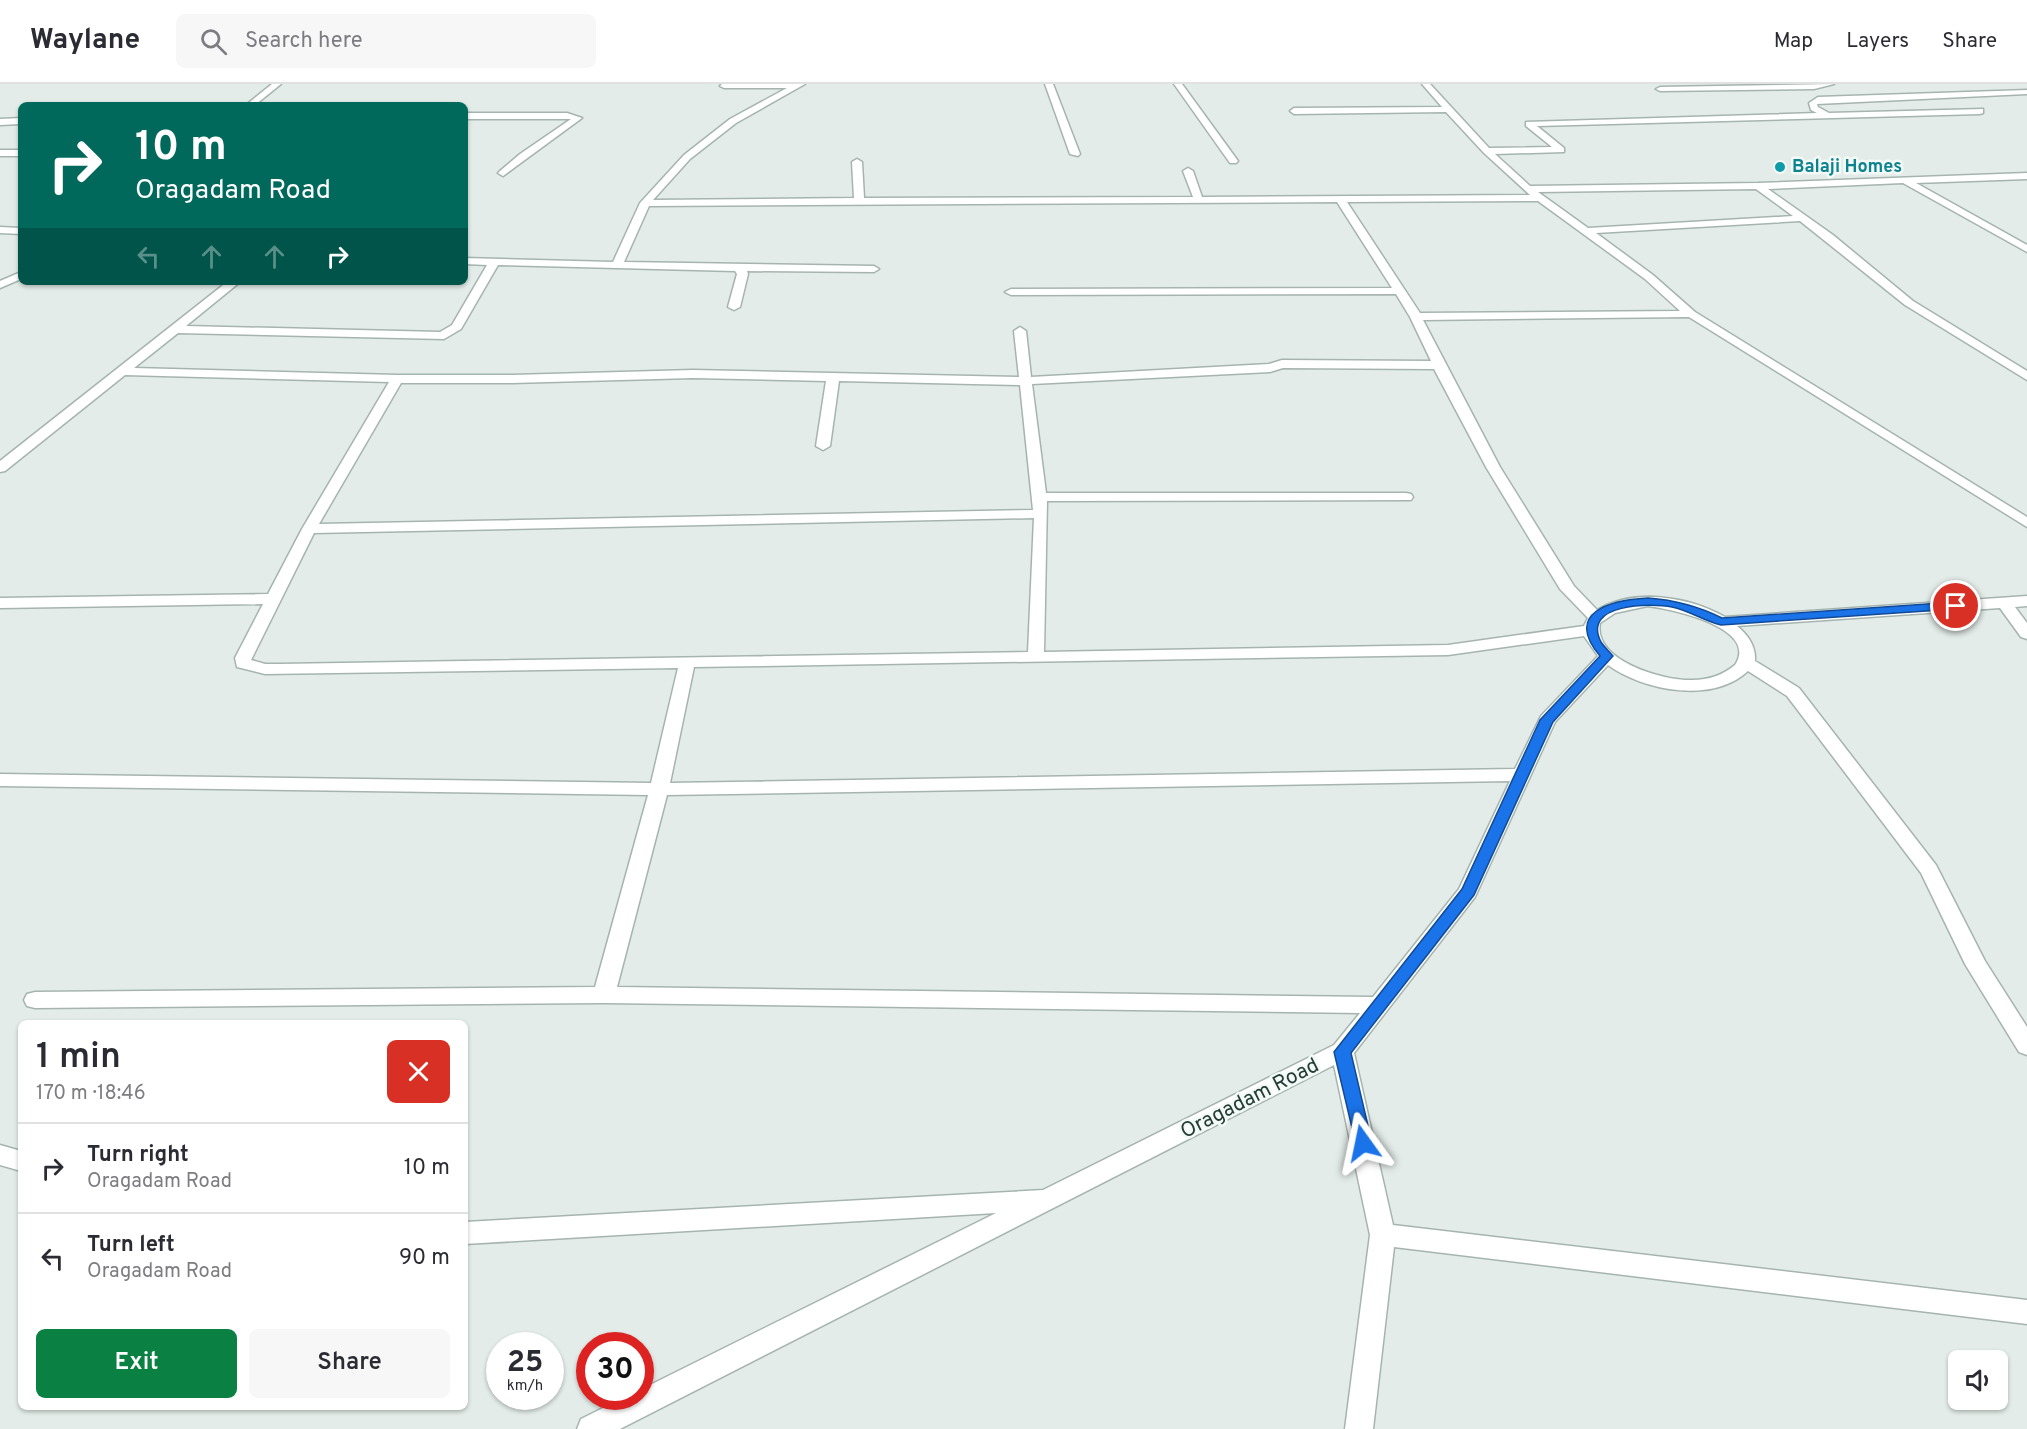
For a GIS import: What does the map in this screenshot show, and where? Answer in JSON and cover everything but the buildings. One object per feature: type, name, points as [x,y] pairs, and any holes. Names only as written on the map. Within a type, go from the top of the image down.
[{"type":"street","points":[[253,102],[277,84]]},
{"type":"street","points":[[1049,84],[1075,154]]},
{"type":"street","points":[[1178,84],[1233,161]]},
{"type":"street","points":[[1426,84],[1486,152],[1528,189],[1649,277],[1692,314],[2027,523]]},
{"type":"street","points":[[1660,89],[1814,87],[1830,84]]},
{"type":"street","points":[[1974,84],[1997,93]]},
{"type":"street","points":[[724,86],[797,85]]},
{"type":"street","points":[[618,263],[645,203],[687,157],[733,121],[797,85]]},
{"type":"street","points":[[1828,116],[1814,108],[1813,103],[1818,100],[2027,92]]},
{"type":"street","points":[[1294,111],[1447,109]]},
{"type":"street","points":[[1486,152],[1561,150],[1529,124],[1980,111]]},
{"type":"street","points":[[468,116],[578,118],[523,156],[503,173]]},
{"type":"street","points":[[0,122],[18,122]]},
{"type":"street","points":[[0,153],[18,153]]},
{"type":"street","points":[[857,162],[859,199]]},
{"type":"street","points":[[1188,171],[1199,201]]},
{"type":"street","points":[[1528,189],[1758,186],[2027,176]]},
{"type":"street","points":[[1904,180],[2027,249]]},
{"type":"street","points":[[1758,186],[1803,218],[1909,303],[2027,376]]},
{"type":"street","points":[[645,203],[859,199],[1199,201],[1541,198]]},
{"type":"street","points":[[397,379],[309,529],[243,658],[243,663],[280,669],[1448,650],[1594,624],[1607,609],[1625,603],[1648,601],[1673,604],[1698,611],[1721,622],[1737,634],[1747,649],[1747,663],[1738,674],[1722,682],[1700,685],[1675,684],[1649,678],[1626,669],[1607,656],[1596,643],[1594,624],[1568,589],[1493,467],[1416,317],[1341,200]]},
{"type":"street","points":[[1585,231],[1803,218]]},
{"type":"street","points":[[0,230],[18,231]]},
{"type":"street","points":[[468,261],[874,269]]},
{"type":"street","points":[[175,329],[440,336],[456,327],[495,261]]},
{"type":"street","points":[[734,307],[743,273],[738,268]]},
{"type":"street","points":[[0,285],[18,276]]},
{"type":"street","points":[[2,465],[230,285]]},
{"type":"street","points":[[1011,292],[1398,291]]},
{"type":"street","points":[[1416,317],[1692,314]]},
{"type":"street","points":[[1020,331],[1041,514],[1036,657]]},
{"type":"street","points":[[122,371],[397,379],[512,379],[693,374],[1024,381],[1270,368],[1282,364],[1439,365]]},
{"type":"street","points":[[823,446],[833,377]]},
{"type":"street","points":[[1039,497],[1406,497]]},
{"type":"street","points":[[309,529],[1041,514]]},
{"type":"street","points":[[0,603],[274,599]]},
{"type":"street","points":[[1721,622],[2027,601]]},
{"type":"street","points":[[2004,602],[2027,634]]},
{"type":"street","name":"Oragadam Road","points":[[591,1429],[1342,1052],[1468,892],[1547,720],[1607,656]]},
{"type":"street","points":[[604,995],[659,789],[687,663]]},
{"type":"street","points":[[1747,663],[1793,692],[1929,870],[1976,964],[2027,1046]]},
{"type":"street","points":[[0,780],[659,789],[1521,775]]},
{"type":"street","points":[[35,1000],[604,995],[1378,1005]]},
{"type":"street","points":[[1342,1052],[1383,1235],[1359,1429]]},
{"type":"street","points":[[0,1155],[18,1160]]},
{"type":"street","points":[[468,1233],[1050,1200]]},
{"type":"street","points":[[1383,1235],[2027,1312]]},
{"type":"place","name":"Balaji Homes","points":[[1780,167]]},
{"type":"route","points":[[1363,1143],[1342,1052],[1468,892],[1547,720],[1607,656],[1596,643],[1592,630],[1596,618],[1607,609],[1625,603],[1648,601],[1673,604],[1698,611],[1721,622],[1956,606]]}]
